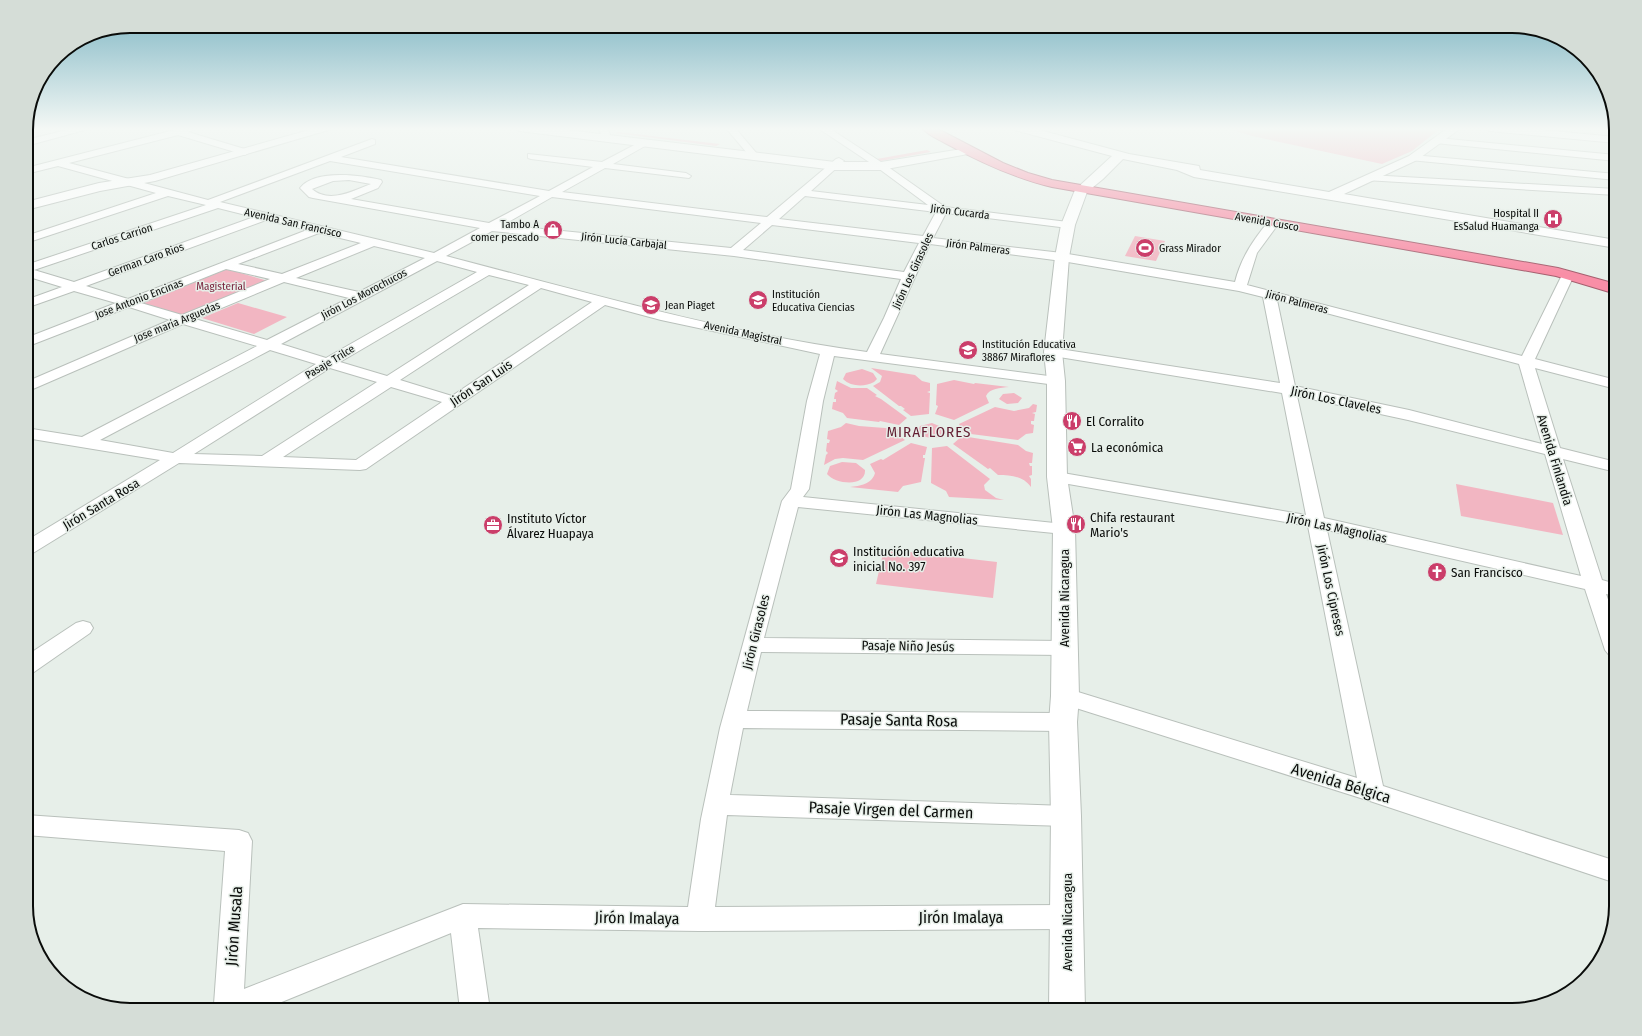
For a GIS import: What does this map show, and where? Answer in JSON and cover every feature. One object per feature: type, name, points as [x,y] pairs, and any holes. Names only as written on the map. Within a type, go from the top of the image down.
[{"type":"highway","name":"Avenida Cusco","points":[[1026,176],[1081,190],[1568,274],[1609,287]]},
{"type":"street","name":"Avenida San Francisco","points":[[105,176],[167,193],[436,257]]},
{"type":"street","points":[[33,204],[124,182],[156,176]]},
{"type":"street","name":"Carlos Carrion","points":[[33,268],[213,204],[283,176]]},
{"type":"street","name":"Jirón Lucía Carbajal","points":[[338,176],[305,188],[313,195],[490,227],[734,252],[908,276]]},
{"type":"street","name":"Jirón Lucía Carbajal","points":[[340,200],[374,186],[377,182],[342,176]]},
{"type":"street","name":"Jirón Palmeras","points":[[442,176],[550,194],[1062,257],[1240,287],[1526,363],[1609,383]]},
{"type":"street","name":"Jirón Los Morochucos","points":[[85,442],[359,296],[436,257],[582,176]]},
{"type":"street","points":[[734,252],[823,176]]},
{"type":"street","points":[[894,176],[942,210]]},
{"type":"street","points":[[1081,190],[1099,176]]},
{"type":"street","points":[[1213,176],[1314,194],[1332,195],[1609,243]]},
{"type":"street","points":[[1332,195],[1374,176]]},
{"type":"street","points":[[1370,178],[1609,192]]},
{"type":"street","name":"Avenida Nicaragua","points":[[1067,1003],[1064,528],[1056,477],[1056,381],[1053,352],[1062,257],[1068,225],[1081,190]]},
{"type":"street","points":[[33,238],[167,193]]},
{"type":"street","name":"Jirón Cucarda","points":[[804,193],[1068,225]]},
{"type":"street","name":"Jirón Los Girasoles","points":[[871,357],[891,318],[908,276],[942,210]]},
{"type":"street","name":"German Caro Rios","points":[[33,301],[267,216]]},
{"type":"street","points":[[1240,287],[1244,264],[1259,239],[1273,223]]},
{"type":"street","name":"Jose Antonio Encinas","points":[[33,340],[318,229]]},
{"type":"street","name":"Jose maria Arguedas","points":[[33,385],[183,319],[283,280],[373,242]]},
{"type":"street","name":"Avenida Magistral","points":[[436,257],[661,316],[828,351],[1056,381]]},
{"type":"street","points":[[225,265],[283,280],[359,296]]},
{"type":"street","name":"Pasaje Trilce","points":[[176,458],[328,363],[487,271]]},
{"type":"street","points":[[33,272],[454,401]]},
{"type":"street","points":[[1526,363],[1568,274]]},
{"type":"street","points":[[33,434],[176,458],[264,462],[539,284]]},
{"type":"street","name":"Jirón Los Cipreses","points":[[1269,295],[1287,389],[1372,792]]},
{"type":"street","name":"Jirón San Luis","points":[[264,462],[360,465],[602,301]]},
{"type":"street","name":"Jirón Girasoles","points":[[700,919],[716,805],[735,719],[752,645],[791,501],[800,489],[814,401],[828,351]]},
{"type":"street","name":"Jirón Los Claveles","points":[[1053,352],[1287,389],[1409,415],[1609,466]]},
{"type":"street","name":"Avenida Finlandia","points":[[1526,363],[1551,451],[1609,630]]},
{"type":"street","points":[[33,441],[47,435]]},
{"type":"street","name":"Jirón Santa Rosa","points":[[33,545],[176,458]]},
{"type":"street","name":"Jirón Las Magnolias","points":[[1056,477],[1316,522],[1609,588]]},
{"type":"street","name":"Jirón Las Magnolias","points":[[791,501],[1064,528]]},
{"type":"street","points":[[33,662],[83,628]]},
{"type":"street","name":"Pasaje Niño Jesús","points":[[752,645],[1064,648]]},
{"type":"street","name":"Avenida Bélgica","points":[[1064,709],[1372,792],[1609,870]]},
{"type":"street","name":"Pasaje Santa Rosa","points":[[735,719],[1064,709]]},
{"type":"street","name":"Pasaje Virgen del Carmen","points":[[716,805],[1066,816]]},
{"type":"street","name":"Jirón Musala","points":[[33,826],[239,841],[227,1003]]},
{"type":"street","points":[[463,916],[474,1003]]},
{"type":"street","name":"Jirón Imalaya","points":[[245,1003],[463,916],[700,919],[1067,917]]},
{"type":"green space","name":"Grass Mirador","points":[[1135,236],[1165,241],[1156,261],[1125,256]]},
{"type":"green space","name":"Magisterial","points":[[227,269],[268,281],[183,315],[142,304]]},
{"type":"green space","points":[[238,303],[287,317],[254,334],[202,318]]},
{"type":"green space","points":[[871,368],[915,375],[922,381],[930,383],[930,391],[927,392],[930,393],[929,414],[911,416],[903,410],[905,409],[873,386],[880,382],[882,376]]},
{"type":"green space","points":[[862,369],[873,373],[877,379],[870,384],[854,385],[843,379],[846,373]]},
{"type":"green space","points":[[954,380],[974,384],[1009,387],[990,391],[986,396],[989,403],[954,420],[935,414],[938,406],[936,405],[937,384]]},
{"type":"green space","points":[[837,381],[851,388],[867,388],[877,395],[875,396],[907,418],[899,425],[880,421],[847,418],[843,413],[832,409],[833,402],[836,402],[836,399],[834,399],[835,393],[838,391],[835,389]]},
{"type":"green space","points":[[1014,393],[1022,398],[1018,403],[1007,404],[999,399],[1003,394]]},
{"type":"green space","points":[[1033,404],[1037,405],[1036,412],[1032,413],[1035,414],[1034,421],[1031,421],[1031,424],[1034,425],[1033,433],[1026,434],[1018,440],[963,433],[959,424],[995,407],[1014,411],[1029,408]]},
{"type":"green space","points":[[846,423],[859,426],[898,429],[901,437],[905,440],[863,460],[843,458],[835,459],[824,465],[826,455],[828,453],[826,451],[827,443],[829,443],[830,440],[827,439],[828,431],[841,427]]},
{"type":"green space","points":[[932,423],[944,428],[946,433],[937,438],[930,438],[920,434],[918,431],[920,426]]},
{"type":"green space","points":[[962,436],[1018,445],[1026,451],[1033,453],[1032,463],[1029,463],[1030,466],[1032,466],[1032,475],[1029,476],[1031,479],[1031,487],[1020,478],[1008,475],[998,475],[990,468],[988,469],[953,444]]},
{"type":"green space","points":[[911,443],[927,447],[925,455],[923,455],[923,458],[925,458],[921,482],[903,486],[898,492],[850,487],[862,485],[871,480],[875,473],[870,464],[881,459],[883,460]]},
{"type":"green space","points":[[947,446],[990,479],[984,485],[985,490],[996,498],[1004,500],[949,497],[946,491],[931,483],[932,448]]},
{"type":"green space","points":[[842,462],[856,463],[865,470],[864,476],[861,480],[856,482],[843,482],[836,480],[827,474],[830,466]]},
{"type":"green space","points":[[1456,484],[1553,503],[1563,535],[1461,516]]},
{"type":"green space","points":[[884,549],[997,562],[993,598],[876,584]]},
{"type":"place","name":"Hospital II EsSalud Huamanga","points":[[1553,219]]},
{"type":"place","name":"Tambo A comer pescado","points":[[553,230]]},
{"type":"place","name":"Grass Mirador","points":[[1145,248]]},
{"type":"place","name":"Institución Educativa Ciencias","points":[[758,300]]},
{"type":"place","name":"Jean Piaget","points":[[651,305]]},
{"type":"place","name":"Institución Educativa 38867 Miraflores","points":[[968,350]]},
{"type":"place","name":"El Corralito","points":[[1072,421]]},
{"type":"place","name":"La económica","points":[[1077,447]]},
{"type":"place","name":"Chifa restaurant Mario's","points":[[1076,524]]},
{"type":"place","name":"Instituto Víctor Álvarez Huapaya","points":[[493,525]]},
{"type":"place","name":"Institución educativa inicial No. 397","points":[[839,558]]},
{"type":"place","name":"San Francisco","points":[[1437,572]]},
{"type":"district","name":"MIRAFLORES","points":[[929,432]]}]
